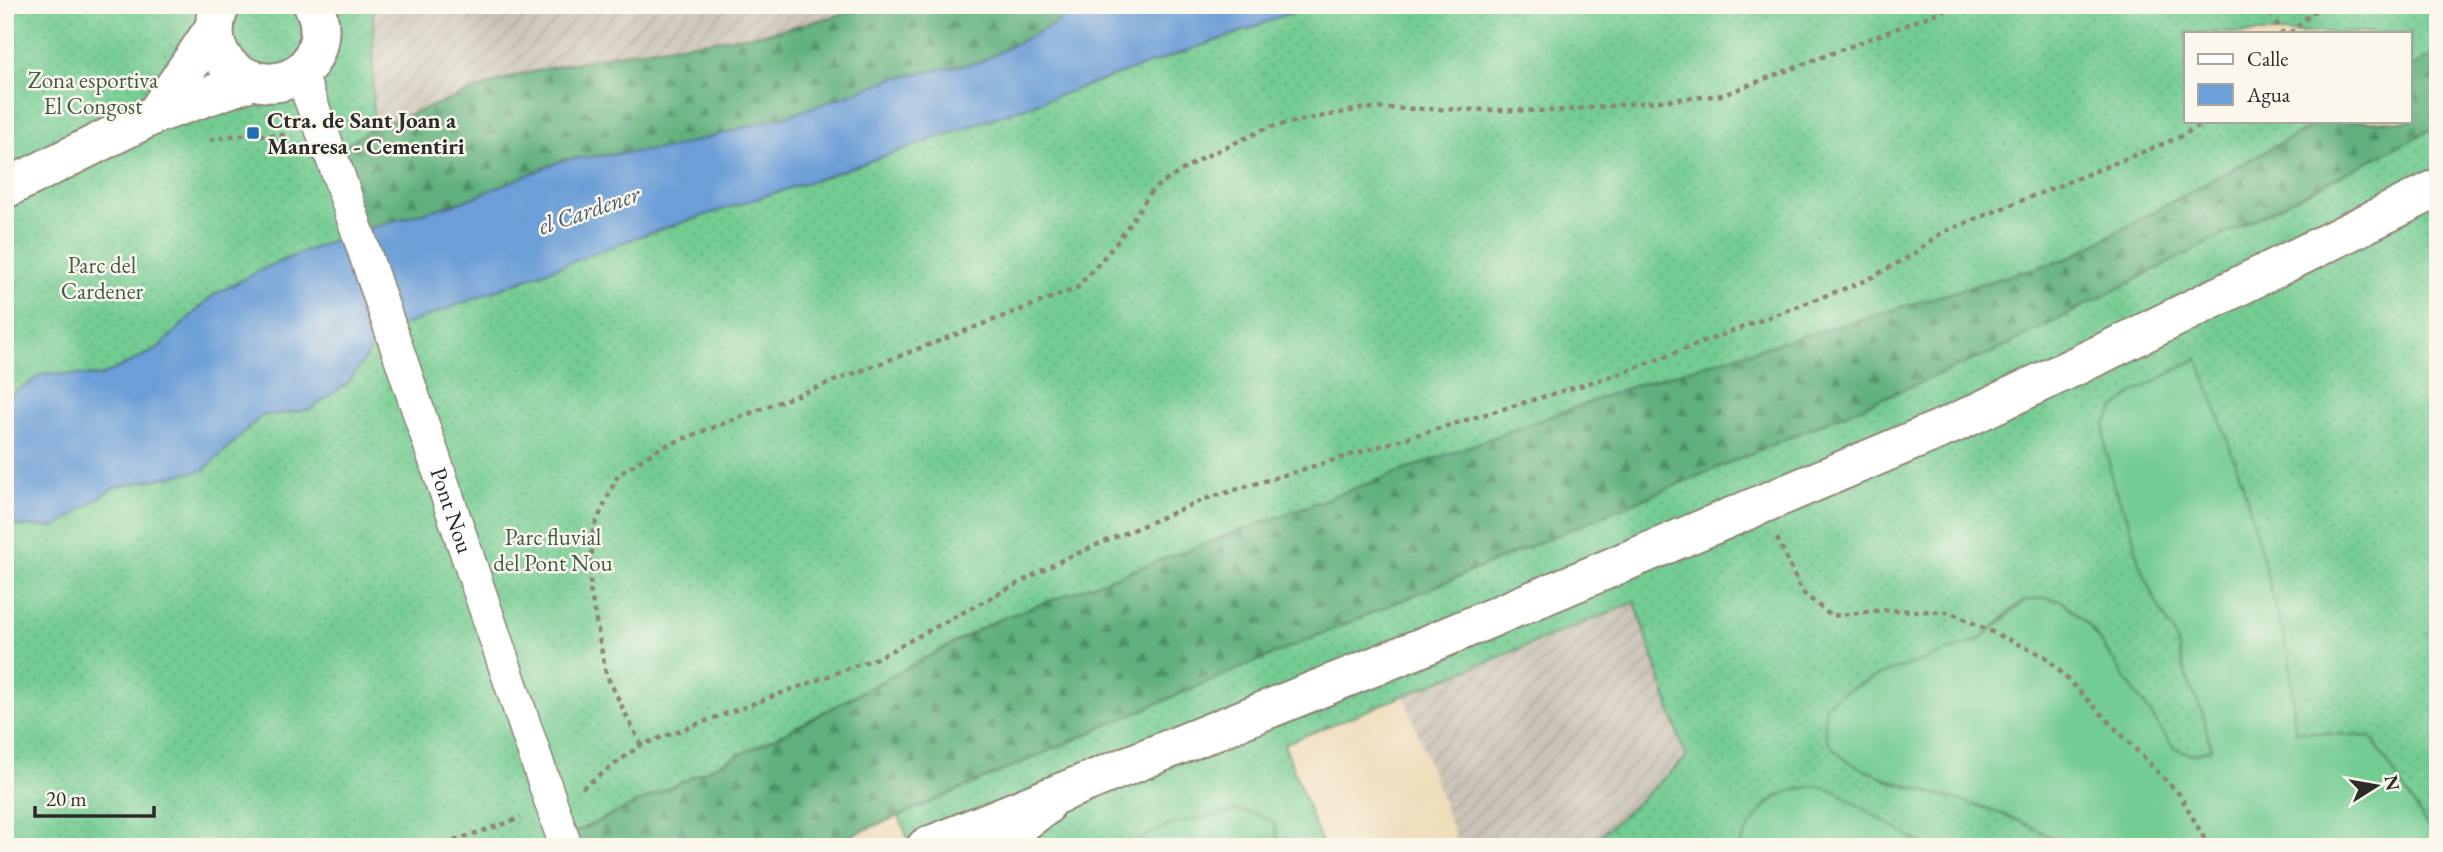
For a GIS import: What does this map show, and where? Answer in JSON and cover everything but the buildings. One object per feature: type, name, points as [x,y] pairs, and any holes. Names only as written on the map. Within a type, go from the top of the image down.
[{"type":"main road","points":[[5,189],[156,114],[251,81],[276,82],[300,72],[311,59],[318,44],[320,27],[317,7]]},
{"type":"main road","points":[[218,16],[217,44],[224,60],[236,72],[251,81]]},
{"type":"main road","points":[[156,114],[218,16]]},
{"type":"main road","points":[[926,847],[1415,650],[1955,423],[2438,188]]},
{"type":"main road","points":[[989,847],[1065,791]]},
{"type":"street","name":"Pont Nou","points":[[300,72],[325,135],[566,847]]},
{"type":"path","points":[[641,745],[606,674],[590,589],[593,528],[618,475],[662,447],[1077,288],[1118,241],[1153,189],[1200,159],[1269,127],[1365,107],[1555,111],[1723,95],[1958,5]]},
{"type":"path","points":[[2265,5],[2282,32]]},
{"type":"path","points":[[2292,32],[2314,11],[2330,5]]},
{"type":"path","points":[[579,790],[641,745],[877,658],[1064,559],[1205,499],[1622,373],[1867,281],[1914,254],[1941,233],[2180,137],[2204,122]]},
{"type":"path","points":[[202,141],[238,135],[325,135]]},
{"type":"path","points":[[1762,505],[1802,592],[1831,616],[1884,610],[1949,612],[2046,657],[2180,795],[2209,847]]},
{"type":"path","points":[[435,847],[523,817]]},
{"type":"shaded area","points":[[376,5],[880,5],[767,33],[615,54],[513,76],[373,128],[373,16]]},
{"type":"shaded area","points":[[1636,601],[1687,758],[1588,847],[1459,847],[1404,695]]},
{"type":"green space","points":[[5,5],[376,5],[373,16],[373,128],[328,156],[352,233],[271,265],[213,295],[156,350],[101,376],[45,373],[5,398]]},
{"type":"green space","points":[[880,5],[1077,5],[1060,21],[980,62],[895,78],[800,112],[671,148],[563,160],[462,202],[352,233],[328,156],[373,128],[513,76],[615,54],[767,33]]},
{"type":"green space","name":"Parc fluvial del Pont Nou","points":[[1311,5],[2438,5],[2438,52],[2412,67],[2412,32],[2184,32],[2184,122],[2319,122],[2069,258],[1633,386],[995,621],[785,733],[544,847],[5,847],[5,525],[56,527],[115,487],[204,469],[261,416],[309,410],[348,383],[383,333],[637,237],[821,178]]},
{"type":"green space","points":[[2438,52],[2438,126],[1995,351],[1179,694],[899,816],[822,847],[544,847],[785,733],[995,621],[1633,386],[2069,258],[2319,122],[2412,122],[2412,67]]},
{"type":"green space","points":[[2438,126],[2438,843],[2371,737],[2295,731],[2290,661],[2242,481],[2198,359],[2113,484],[2130,523],[2156,601],[2176,638],[2186,676],[2203,714],[2211,749],[2191,755],[2173,747],[2090,627],[2061,600],[2024,602],[1974,642],[1860,684],[1826,706],[1877,775],[1901,785],[2006,816],[2037,830],[2062,847],[1926,847],[1834,791],[1816,786],[1780,795],[1766,806],[1743,838],[1740,847],[1588,847],[1686,758],[1635,602],[1284,744],[1323,847],[1279,847],[1274,822],[1128,847],[911,847],[899,816],[1179,694],[1995,351]]},
{"type":"green space","points":[[2198,358],[2242,481],[2290,661],[2295,731],[2371,737],[2438,847],[2062,847],[2045,834],[2003,814],[1908,786],[1863,769],[1840,755],[1827,738],[1826,706],[1840,694],[1880,675],[1975,642],[2024,601],[2043,598],[2061,600],[2090,627],[2173,747],[2191,755],[2211,749],[2203,714],[2186,676],[2176,638],[2139,563],[2130,523],[2113,484],[2105,444],[2105,424],[2115,408],[2130,395]]},
{"type":"green space","points":[[1816,786],[1834,791],[1926,847],[1740,847],[1752,824],[1769,803],[1787,792]]},
{"type":"green space","points":[[1236,811],[1252,813],[1274,822],[1279,847],[1128,847],[1151,833],[1176,823]]},
{"type":"water","name":"el Cardener","points":[[1077,5],[1311,5],[821,178],[637,237],[383,333],[348,383],[309,410],[261,416],[204,470],[115,487],[56,527],[5,525],[5,398],[45,373],[101,376],[156,350],[213,295],[271,265],[352,233],[462,202],[563,160],[671,148],[800,112],[895,78],[980,62],[1060,21]]},
{"type":"place","name":"Ctra. de Sant Joan a Manresa - Cementiri","points":[[253,133]]},
{"type":"park label","name":"Zona esportiva El Congost","points":[[93,93]]},
{"type":"park label","name":"Parc del Cardener","points":[[102,278]]}]
